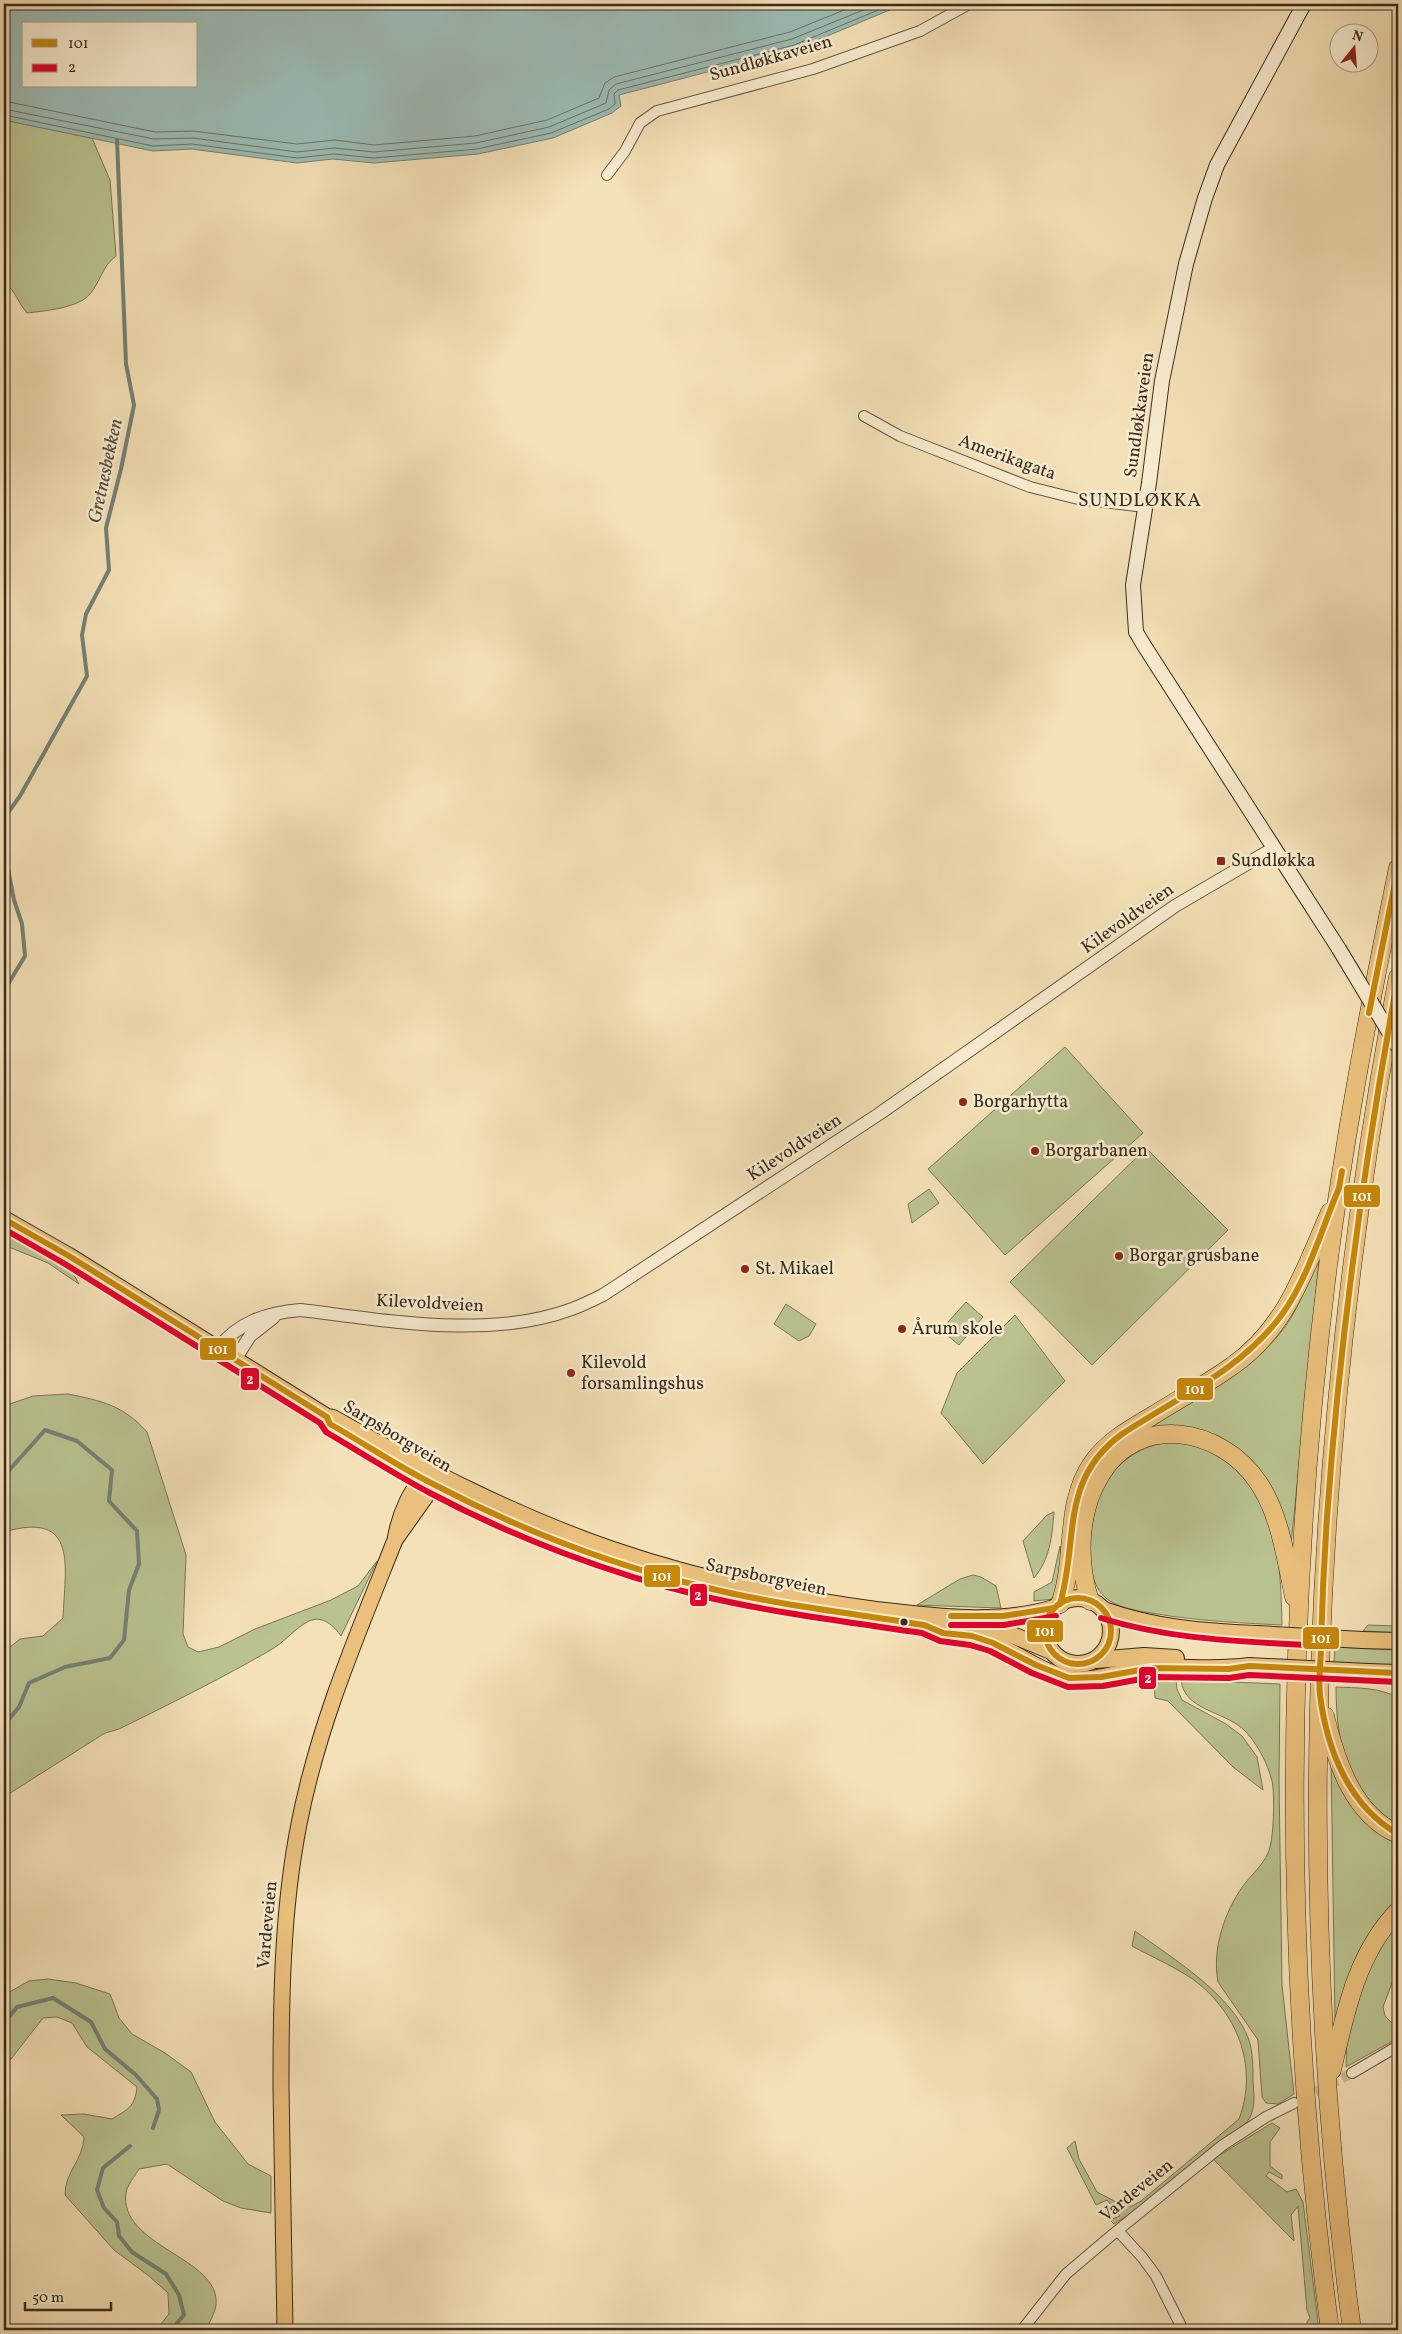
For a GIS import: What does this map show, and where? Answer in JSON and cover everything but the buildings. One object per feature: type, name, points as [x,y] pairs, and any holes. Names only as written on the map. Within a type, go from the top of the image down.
[{"type":"highway","points":[[1330,2330],[1313,2187],[1299,1974],[1295,1793],[1299,1620],[1305,1506],[1316,1379],[1339,1188],[1360,1061],[1398,868]]},
{"type":"highway","points":[[1352,2330],[1328,2090],[1320,1975],[1320,1694],[1328,1508],[1340,1363],[1363,1175],[1398,977]]},
{"type":"highway","points":[[1339,1188],[1297,1290],[1267,1335],[1233,1366],[1119,1436],[1093,1462],[1081,1483],[1075,1504],[1064,1592],[1049,1616],[1045,1634],[1052,1651],[1058,1658],[1077,1664],[1096,1660],[1144,1656],[1228,1662],[1249,1666],[1398,1674]]},
{"type":"highway","name":"Sarpsborgveien","points":[[4,1219],[69,1256],[234,1361],[327,1417],[333,1418],[429,1478],[546,1536],[657,1574],[765,1600],[862,1617],[1010,1634],[1052,1651]]},
{"type":"highway","points":[[1096,1660],[1103,1654],[1111,1637],[1111,1628],[1085,1584],[1082,1557],[1086,1513],[1100,1476],[1110,1462],[1124,1450],[1140,1441],[1157,1436],[1176,1433],[1193,1435],[1213,1442],[1236,1458],[1258,1482],[1277,1528],[1299,1620]]},
{"type":"highway","name":"Sarpsborgveien","points":[[429,1478],[574,1536],[660,1565],[741,1586],[819,1601],[920,1615],[996,1618],[1037,1613],[1057,1606]]},
{"type":"highway","points":[[1057,1606],[1075,1598],[1144,1623],[1178,1628],[1398,1641]]},
{"type":"highway","points":[[924,1625],[943,1633],[983,1638],[1052,1673],[1069,1678],[1086,1679],[1151,1668],[1229,1669],[1249,1666]]},
{"type":"highway","points":[[1320,1694],[1335,1752],[1355,1796],[1376,1821],[1398,1834]]},
{"type":"highway","points":[[1328,2090],[1343,2022],[1358,1973],[1373,1943],[1398,1910]]},
{"type":"main road","name":"Sundløkkaveien","points":[[1304,4],[1227,145],[1205,198],[1186,264],[1162,381],[1146,507],[1133,585],[1136,632],[1339,949],[1398,1048]]},
{"type":"main road","name":"Vardeveien","points":[[285,2330],[281,2005],[287,1900],[299,1824],[315,1753],[326,1717],[395,1540],[397,1527],[408,1500],[429,1478]]},
{"type":"street","name":"Sundløkkaveien","points":[[607,175],[625,151],[640,123],[657,110],[813,69],[920,31],[968,4]]},
{"type":"street","name":"Amerikagata","points":[[864,416],[900,436],[1030,487],[1078,499],[1146,507]]},
{"type":"street","name":"Kilevoldveien","points":[[217,1350],[225,1339],[242,1326],[265,1316],[284,1312],[300,1310],[443,1325],[498,1325],[541,1318],[572,1310],[604,1295],[879,1114],[1175,906],[1274,848]]},
{"type":"street","name":"Kilevoldveien","points":[[234,1361],[250,1336],[268,1321],[284,1312]]},
{"type":"street","points":[[1352,2073],[1398,2046]]},
{"type":"street","name":"Vardeveien","points":[[1022,2330],[1066,2274],[1223,2145],[1266,2117],[1294,2103]]},
{"type":"street","points":[[1118,2231],[1142,2257],[1156,2276],[1183,2330]]},
{"type":"green space","points":[[4,120],[92,138],[110,180],[116,256],[108,264],[90,294],[78,303],[61,308],[27,313],[4,282]]},
{"type":"green space","name":"Borgarbanen","points":[[1065,1047],[1143,1133],[1005,1255],[928,1169]]},
{"type":"green space","name":"Borgar grusbane","points":[[1146,1148],[1228,1230],[1092,1365],[1010,1282]]},
{"type":"green space","points":[[929,1189],[939,1203],[912,1223],[908,1204]]},
{"type":"green space","points":[[4,1230],[68,1264],[79,1284],[48,1263],[4,1245]]},
{"type":"green space","points":[[1320,1252],[1290,1555],[1250,1462],[1153,1431],[1152,1425],[1218,1386],[1264,1351],[1291,1318],[1302,1297]]},
{"type":"green space","points":[[966,1302],[983,1317],[959,1345],[941,1330]]},
{"type":"green space","points":[[786,1304],[816,1324],[809,1336],[799,1341],[774,1324]]},
{"type":"green space","points":[[1015,1315],[1065,1381],[983,1464],[941,1413],[957,1373]]},
{"type":"green space","points":[[68,1394],[111,1405],[129,1416],[147,1432],[186,1555],[183,1634],[188,1647],[198,1652],[219,1647],[255,1629],[331,1600],[358,1586],[377,1561],[341,1636],[328,1622],[319,1619],[309,1621],[269,1651],[119,1729],[105,1733],[4,1797],[4,1652],[20,1639],[43,1636],[63,1618],[65,1563],[62,1548],[56,1536],[45,1529],[28,1527],[4,1532],[4,1406],[33,1396]]},
{"type":"green space","points":[[1178,1440],[1198,1444],[1214,1451],[1235,1468],[1259,1497],[1266,1512],[1275,1543],[1280,1576],[1282,1625],[1204,1620],[1139,1611],[1110,1601],[1099,1591],[1093,1576],[1090,1559],[1090,1539],[1093,1520],[1104,1485],[1112,1473],[1134,1454],[1159,1444]]},
{"type":"green space","points":[[1054,1512],[1047,1555],[1034,1578],[1023,1541],[1047,1515]]},
{"type":"green space","points":[[1060,1546],[1062,1564],[1054,1599],[1034,1601],[1034,1592],[1052,1582]]},
{"type":"green space","points":[[973,1575],[981,1577],[996,1586],[1001,1608],[917,1605],[960,1579]]},
{"type":"green space","points":[[1368,1625],[1398,1626],[1398,1633],[1363,1631]]},
{"type":"green space","points":[[1335,1647],[1398,1650],[1398,1667],[1334,1663]]},
{"type":"green space","points":[[1176,1680],[1177,1689],[1182,1700],[1226,1724],[1242,1736],[1257,1757],[1263,1790],[1233,1767],[1168,1701],[1155,1698],[1154,1682]]},
{"type":"green space","points":[[1181,1680],[1280,1684],[1279,1779],[1282,1985],[1294,2094],[1278,2104],[1266,2103],[1262,2097],[1258,2040],[1218,1982],[1217,1970],[1218,1944],[1230,1908],[1243,1886],[1263,1862],[1270,1847],[1273,1817],[1272,1781],[1261,1753],[1248,1734],[1235,1723],[1206,1709],[1189,1698]]},
{"type":"green space","points":[[1336,1687],[1376,1690],[1398,1698],[1398,1827],[1367,1799],[1356,1783],[1348,1766],[1342,1748],[1339,1729]]},
{"type":"green space","points":[[1331,1757],[1398,1841],[1398,1903],[1335,2022]]},
{"type":"green space","points":[[1398,1918],[1395,1975],[1383,2007],[1385,2016],[1393,2024],[1398,2025],[1398,2038],[1346,2067],[1347,2036],[1367,1968]]},
{"type":"green space","points":[[1135,1931],[1183,1965],[1216,1993],[1230,2008],[1249,2040],[1253,2066],[1254,2103],[1252,2113],[1247,2122],[1150,2201],[1114,2224],[1110,2220],[1120,2216],[1107,2200],[1096,2205],[1067,2148],[1075,2141],[1079,2159],[1097,2192],[1122,2205],[1132,2206],[1141,2201],[1239,2119],[1246,2081],[1241,2045],[1225,2012],[1213,1997],[1193,1979],[1132,1946]]},
{"type":"green space","points":[[48,1979],[76,1983],[110,1994],[119,2018],[132,2034],[165,2053],[191,2072],[215,2122],[248,2164],[271,2176],[271,2213],[241,2208],[223,2201],[167,2164],[139,2169],[127,2189],[128,2211],[137,2226],[203,2275],[213,2289],[216,2305],[206,2330],[156,2330],[169,2314],[168,2293],[114,2250],[65,2195],[68,2179],[81,2153],[84,2137],[61,2115],[84,2114],[112,2119],[130,2107],[137,2087],[87,2047],[72,2023],[57,2017],[43,2018],[11,2059],[4,2064],[4,1995],[29,1981]]},
{"type":"green space","points":[[1272,2123],[1280,2128],[1270,2142],[1270,2166],[1282,2175],[1282,2179],[1269,2172],[1266,2176],[1287,2192],[1296,2189],[1303,2202],[1319,2330],[1308,2330],[1307,2322],[1310,2318],[1307,2310],[1298,2206],[1291,2215],[1294,2241],[1213,2159]]},
{"type":"water","points":[[4,4],[904,4],[796,49],[619,95],[621,106],[612,113],[553,138],[478,154],[374,163],[333,159],[297,163],[192,149],[153,151],[4,120]]},
{"type":"waterway","name":"Gretnesbekken","points":[[4,835],[7,814],[20,796],[87,676],[82,635],[86,614],[109,570],[106,528],[121,469],[134,405],[126,364],[117,140]]},
{"type":"waterway","name":"Gretnesbekken","points":[[4,848],[14,900],[22,924],[25,956],[4,991]]},
{"type":"waterway","name":"Gretnesbekken","points":[[4,1476],[45,1430],[77,1441],[112,1470],[109,1501],[137,1531],[139,1564],[129,1590],[124,1640],[110,1658],[65,1667],[29,1683],[19,1707],[4,1725]]},
{"type":"waterway","name":"Gretnesbekken","points":[[4,2023],[17,2007],[53,1998],[91,2022],[105,2049],[136,2075],[157,2099],[159,2110],[153,2128]]},
{"type":"waterway","name":"Gretnesbekken","points":[[130,2146],[103,2168],[97,2190],[104,2208],[117,2222],[119,2236],[132,2252],[166,2274],[179,2295],[184,2315],[171,2330]]},
{"type":"tunnel","points":[[1302,2099],[1352,2073]]},
{"type":"transit line","name":"101","points":[[1369,1013],[1398,868]]},
{"type":"transit line","name":"101","points":[[1398,977],[1364,1179],[1346,1313],[1327,1517],[1319,1683],[1323,1716],[1328,1736],[1343,1775],[1366,1808],[1398,1834]]},
{"type":"transit line","name":"101","points":[[1060,1604],[1066,1580],[1075,1512],[1080,1491],[1088,1471],[1102,1452],[1122,1434],[1229,1367],[1267,1333],[1292,1299],[1307,1269],[1339,1188],[1342,1171]]},
{"type":"transit line","name":"101","points":[[4,1219],[69,1256],[327,1417],[330,1424],[395,1463],[499,1516],[600,1557],[669,1578],[758,1599],[924,1625],[943,1633],[972,1636],[993,1643],[1036,1665],[1069,1678],[1101,1677],[1151,1668],[1229,1669],[1249,1666],[1398,1673]]},
{"type":"transit line","name":"2","points":[[4,1229],[65,1264],[320,1423],[326,1432],[417,1486],[495,1525],[528,1539],[632,1577],[729,1602],[811,1617],[922,1633],[940,1641],[970,1645],[990,1651],[1032,1673],[1068,1687],[1103,1686],[1152,1677],[1229,1678],[1249,1675],[1398,1682]]},
{"type":"transit line","name":"101","points":[[1078,1598],[1091,1601],[1101,1608],[1108,1618],[1111,1631],[1108,1644],[1101,1654],[1091,1661],[1078,1664],[1065,1661],[1055,1654],[1048,1644],[1045,1631],[1048,1618],[1055,1608],[1065,1601],[1078,1598]]},
{"type":"transit line","name":"101","points":[[951,1616],[1003,1616],[1054,1608]]},
{"type":"transit line","name":"2","points":[[951,1625],[1004,1625],[1056,1616]]},
{"type":"transit line","name":"2","points":[[1101,1618],[1151,1631],[1177,1635],[1305,1645]]},
{"type":"place","name":"Sundløkka","points":[[1221,861]]},
{"type":"place","name":"Borgarhytta","points":[[963,1102]]},
{"type":"place","name":"Borgarbanen","points":[[1035,1151]]},
{"type":"place","name":"Borgar grusbane","points":[[1119,1256]]},
{"type":"place","name":"St. Mikael","points":[[745,1269]]},
{"type":"place","name":"Årum skole","points":[[902,1329]]},
{"type":"place","name":"Kilevold forsamlingshus","points":[[571,1373]]},
{"type":"district","name":"SUNDLØKKA","points":[[1140,501]]}]
